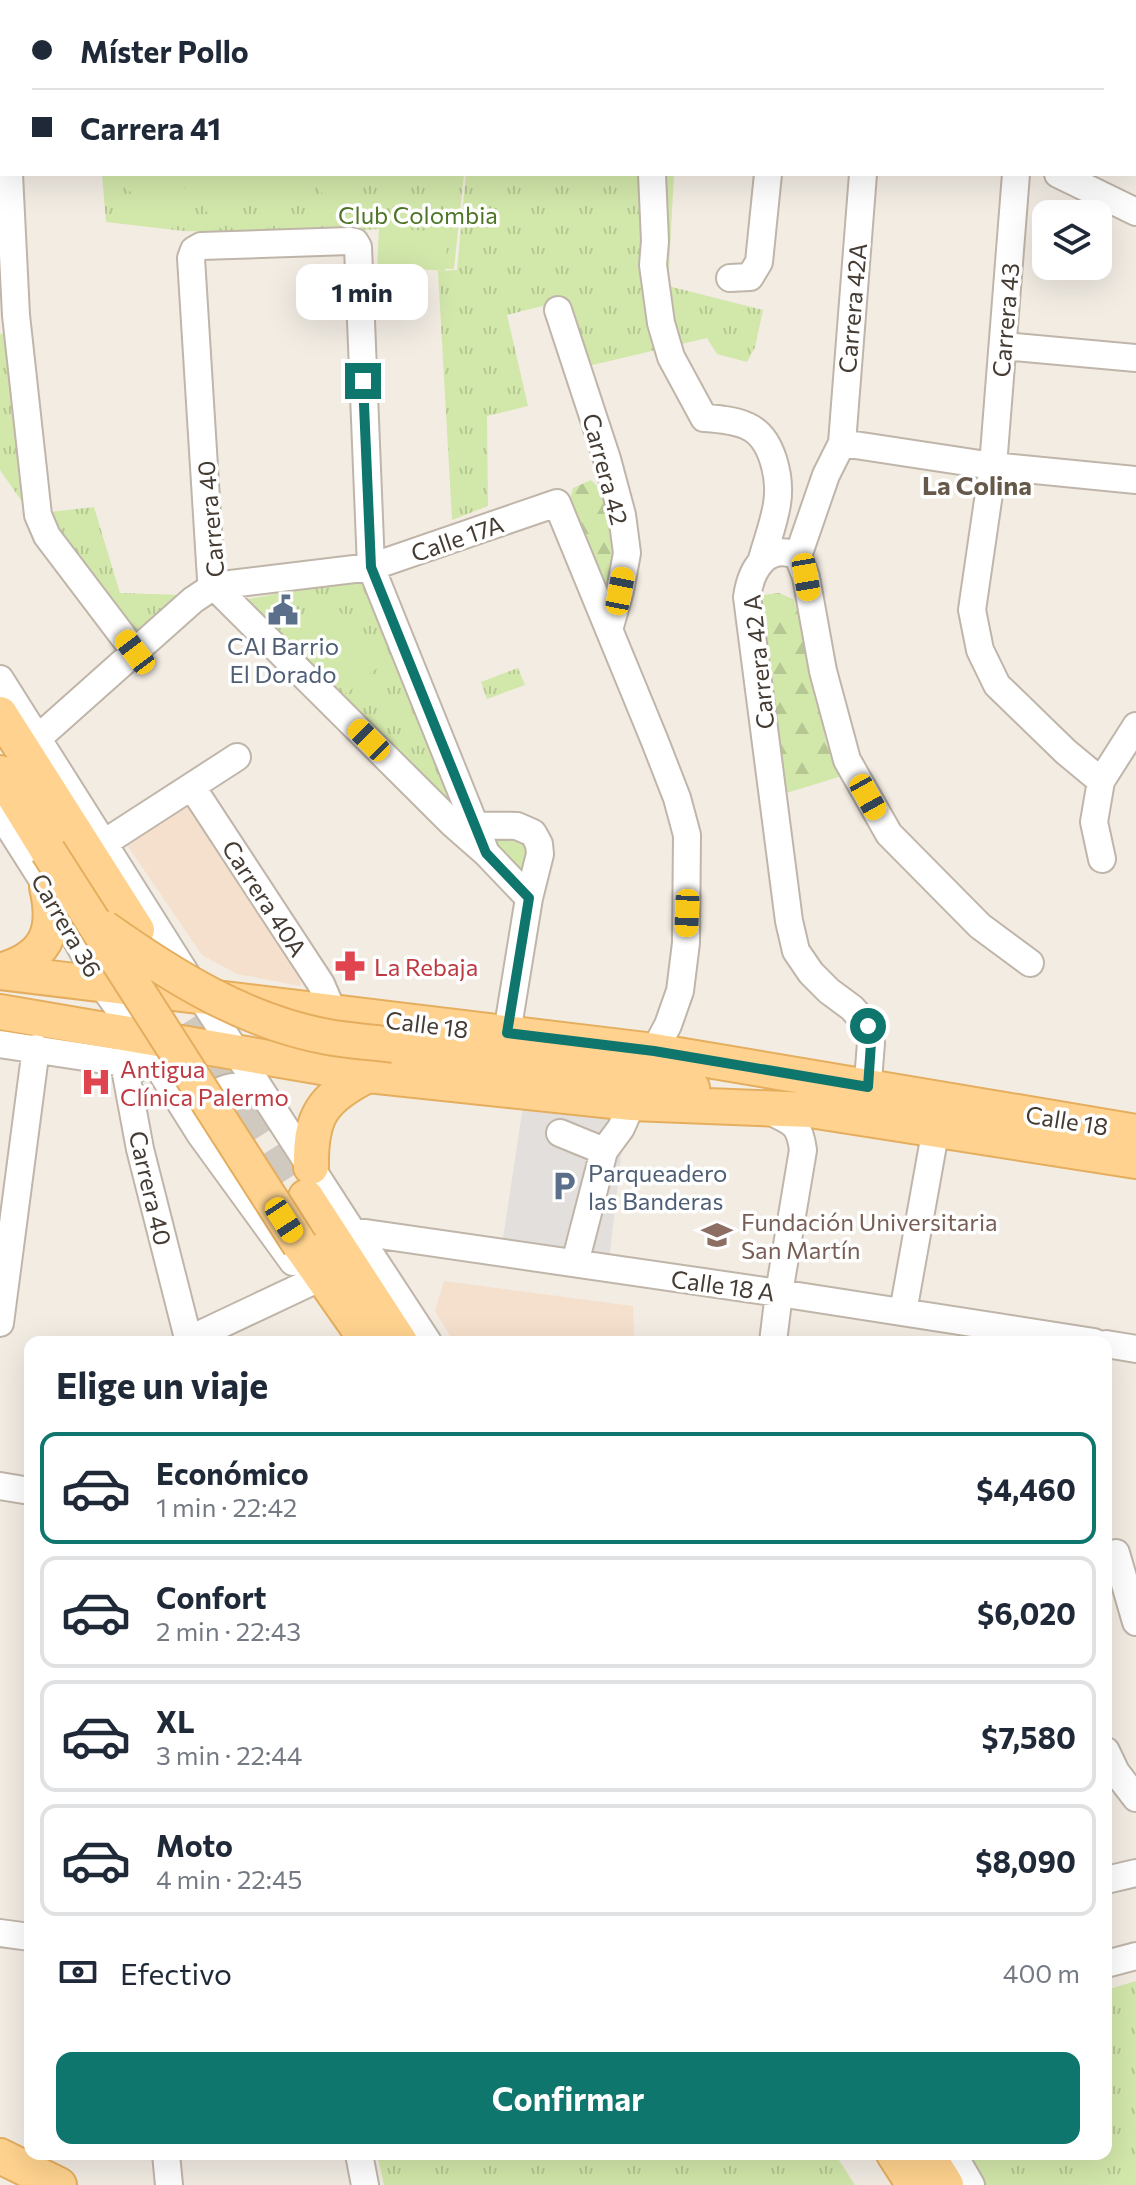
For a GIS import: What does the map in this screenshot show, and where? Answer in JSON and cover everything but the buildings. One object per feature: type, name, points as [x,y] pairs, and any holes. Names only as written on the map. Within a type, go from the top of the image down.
[{"type":"main road","points":[[0,714],[137,930]]},
{"type":"main road","points":[[0,773],[300,1245],[364,1336]]},
{"type":"main road","points":[[0,972],[20,965],[39,951],[49,931],[52,909],[47,887]]},
{"type":"main road","points":[[91,918],[198,989],[260,1018],[326,1037],[635,1077],[810,1110]]},
{"type":"main road","name":"Calle 18","points":[[0,972],[654,1051],[866,1102],[936,1128],[1136,1161]]},
{"type":"main road","name":"Calle 18","points":[[0,1012],[131,1049],[238,1053],[368,1075],[632,1103],[810,1110],[866,1102],[1136,1132]]},
{"type":"main road","points":[[368,1075],[342,1088],[322,1110],[311,1138],[309,1182],[397,1336]]},
{"type":"main road","points":[[0,2156],[59,2185]]},
{"type":"main road","points":[[898,2160],[914,2185]]},
{"type":"main road","points":[[931,2160],[946,2185]]},
{"type":"street","points":[[9,176],[8,315],[38,515],[47,536],[135,652]]},
{"type":"street","points":[[652,176],[653,265],[661,323],[671,357],[704,418],[727,420],[750,427],[767,444],[776,472],[777,503],[762,559]]},
{"type":"street","points":[[730,278],[750,277],[759,262],[768,176]]},
{"type":"street","name":"Carrera 42A","points":[[842,443],[863,176]]},
{"type":"street","name":"Carrera 43","points":[[1016,176],[993,466],[972,610],[980,650],[997,685],[1101,781]]},
{"type":"street","points":[[1062,176],[1136,212]]},
{"type":"street","name":"Carrera 40","points":[[371,567],[359,252],[355,242],[201,246],[194,250],[191,258],[211,579],[214,586],[465,825]]},
{"type":"street","name":"Carrera 42","points":[[558,310],[622,515],[627,553],[609,630]]},
{"type":"street","points":[[1003,346],[1136,358]]},
{"type":"street","points":[[1030,963],[980,926],[889,834],[847,760],[823,671],[806,577],[798,556],[826,475],[842,443],[993,466],[1136,480]]},
{"type":"street","name":"Calle 17A","points":[[214,586],[371,567],[557,503],[609,630]]},
{"type":"street","name":"Carrera 42 A","points":[[798,556],[788,552],[762,559],[749,581],[747,597],[789,921],[796,951],[811,973],[868,1026],[871,1043],[866,1102]]},
{"type":"street","points":[[371,567],[465,825],[486,853],[529,898]]},
{"type":"street","points":[[37,739],[193,600],[214,586]]},
{"type":"street","points":[[609,630],[677,798],[687,835],[686,943],[680,991],[668,1025],[654,1051]]},
{"type":"street","points":[[0,679],[266,1098],[309,1182],[371,1255],[424,1336]]},
{"type":"street","points":[[1102,859],[1094,822],[1101,781],[1136,726]]},
{"type":"street","points":[[104,843],[237,757]]},
{"type":"street","name":"Carrera 40A","points":[[192,787],[321,984],[333,1012]]},
{"type":"street","name":"Carrera 36","points":[[0,813],[47,887],[101,984],[131,1049],[165,1078],[200,1134],[344,1336]]},
{"type":"street","points":[[465,825],[517,826],[533,833],[539,844],[540,854],[529,898],[507,1033]]},
{"type":"street","points":[[0,1044],[36,1048],[131,1049]]},
{"type":"street","points":[[0,1323],[36,1048]]},
{"type":"street","name":"Carrera 40","points":[[131,1049],[140,1149],[188,1336]]},
{"type":"street","points":[[200,1134],[200,1117],[207,1102],[219,1091],[235,1086],[252,1088],[266,1098]]},
{"type":"street","points":[[575,1263],[604,1151],[621,1128],[632,1103]]},
{"type":"street","points":[[765,1108],[792,1122],[801,1131],[803,1150],[774,1336]]},
{"type":"street","points":[[903,1312],[936,1128]]},
{"type":"street","points":[[560,1133],[604,1151]]},
{"type":"street","name":"Calle 18 A","points":[[352,1231],[1056,1336]]},
{"type":"street","points":[[199,1336],[309,1283]]},
{"type":"street","points":[[1112,1345],[1136,1349]]},
{"type":"street","points":[[0,1486],[24,1490]]},
{"type":"street","points":[[1116,1553],[1124,1608]]},
{"type":"street","points":[[1112,1764],[1136,1798]]},
{"type":"street","points":[[1112,1879],[1136,1873]]},
{"type":"street","points":[[0,1933],[24,1936]]},
{"type":"street","points":[[1112,1962],[1136,1956]]},
{"type":"street","points":[[167,2160],[169,2185]]},
{"type":"street","points":[[360,2160],[365,2185]]},
{"type":"street","points":[[879,2160],[894,2185]]},
{"type":"street","points":[[956,2160],[971,2185]]},
{"type":"shaded area","points":[[190,802],[297,966],[301,986],[237,974],[202,955],[127,845]]},
{"type":"shaded area","name":"Parqueadero las Banderas","points":[[523,1107],[625,1121],[608,1269],[501,1251]]},
{"type":"shaded area","points":[[444,1281],[633,1306],[634,1336],[450,1336],[435,1311]]},
{"type":"green space","name":"Club Colombia","points":[[102,176],[464,176],[454,269],[377,267],[379,229],[304,234],[184,231],[106,222]]},
{"type":"green space","points":[[118,176],[175,176],[190,196],[153,223]]},
{"type":"green space","points":[[180,176],[366,176],[331,204],[311,180],[269,212],[248,183],[208,213]]},
{"type":"green space","points":[[466,176],[674,176],[668,286],[763,310],[755,347],[747,362],[717,354],[707,338],[588,366],[566,300],[507,315],[528,406],[487,416],[488,506],[452,520],[438,271],[457,270]]},
{"type":"green space","points":[[381,228],[448,232],[445,271],[378,266]]},
{"type":"green space","points":[[9,333],[25,506],[0,470],[0,334]]},
{"type":"green space","points":[[591,480],[611,500],[620,547],[612,599],[599,587],[568,507],[573,488]]},
{"type":"green space","points":[[94,507],[120,593],[183,595],[129,640],[40,513]]},
{"type":"green space","points":[[361,578],[457,807],[243,600]]},
{"type":"green space","points":[[779,593],[793,599],[805,633],[826,742],[842,776],[783,794],[755,605],[764,595]]},
{"type":"green space","points":[[337,608],[383,663],[346,694],[300,638]]},
{"type":"green space","points":[[518,668],[525,685],[487,699],[481,682]]},
{"type":"green space","points":[[490,837],[527,842],[524,875]]},
{"type":"green space","points":[[1136,1981],[1136,2185],[983,2185],[968,2160],[1112,2160],[1112,1988]]},
{"type":"green space","points":[[378,2160],[839,2160],[855,2185],[384,2185]]},
{"type":"tunnel","points":[[165,975],[306,1197]]},
{"type":"place","name":"CAI Barrio El Dorado","points":[[283,610]]},
{"type":"place","name":"La Rebaja","points":[[350,966]]},
{"type":"place","name":"Antigua Clínica Palermo","points":[[96,1082]]},
{"type":"place","name":"Parqueadero las Banderas","points":[[564,1186]]},
{"type":"place","name":"Fundación Universitaria San Martín","points":[[717,1235]]},
{"type":"district","name":"La Colina","points":[[977,484]]},
{"type":"route","points":[[363,381],[371,567],[486,853],[529,898],[507,1033],[654,1051],[868,1087],[871,1043],[868,1026]]}]
